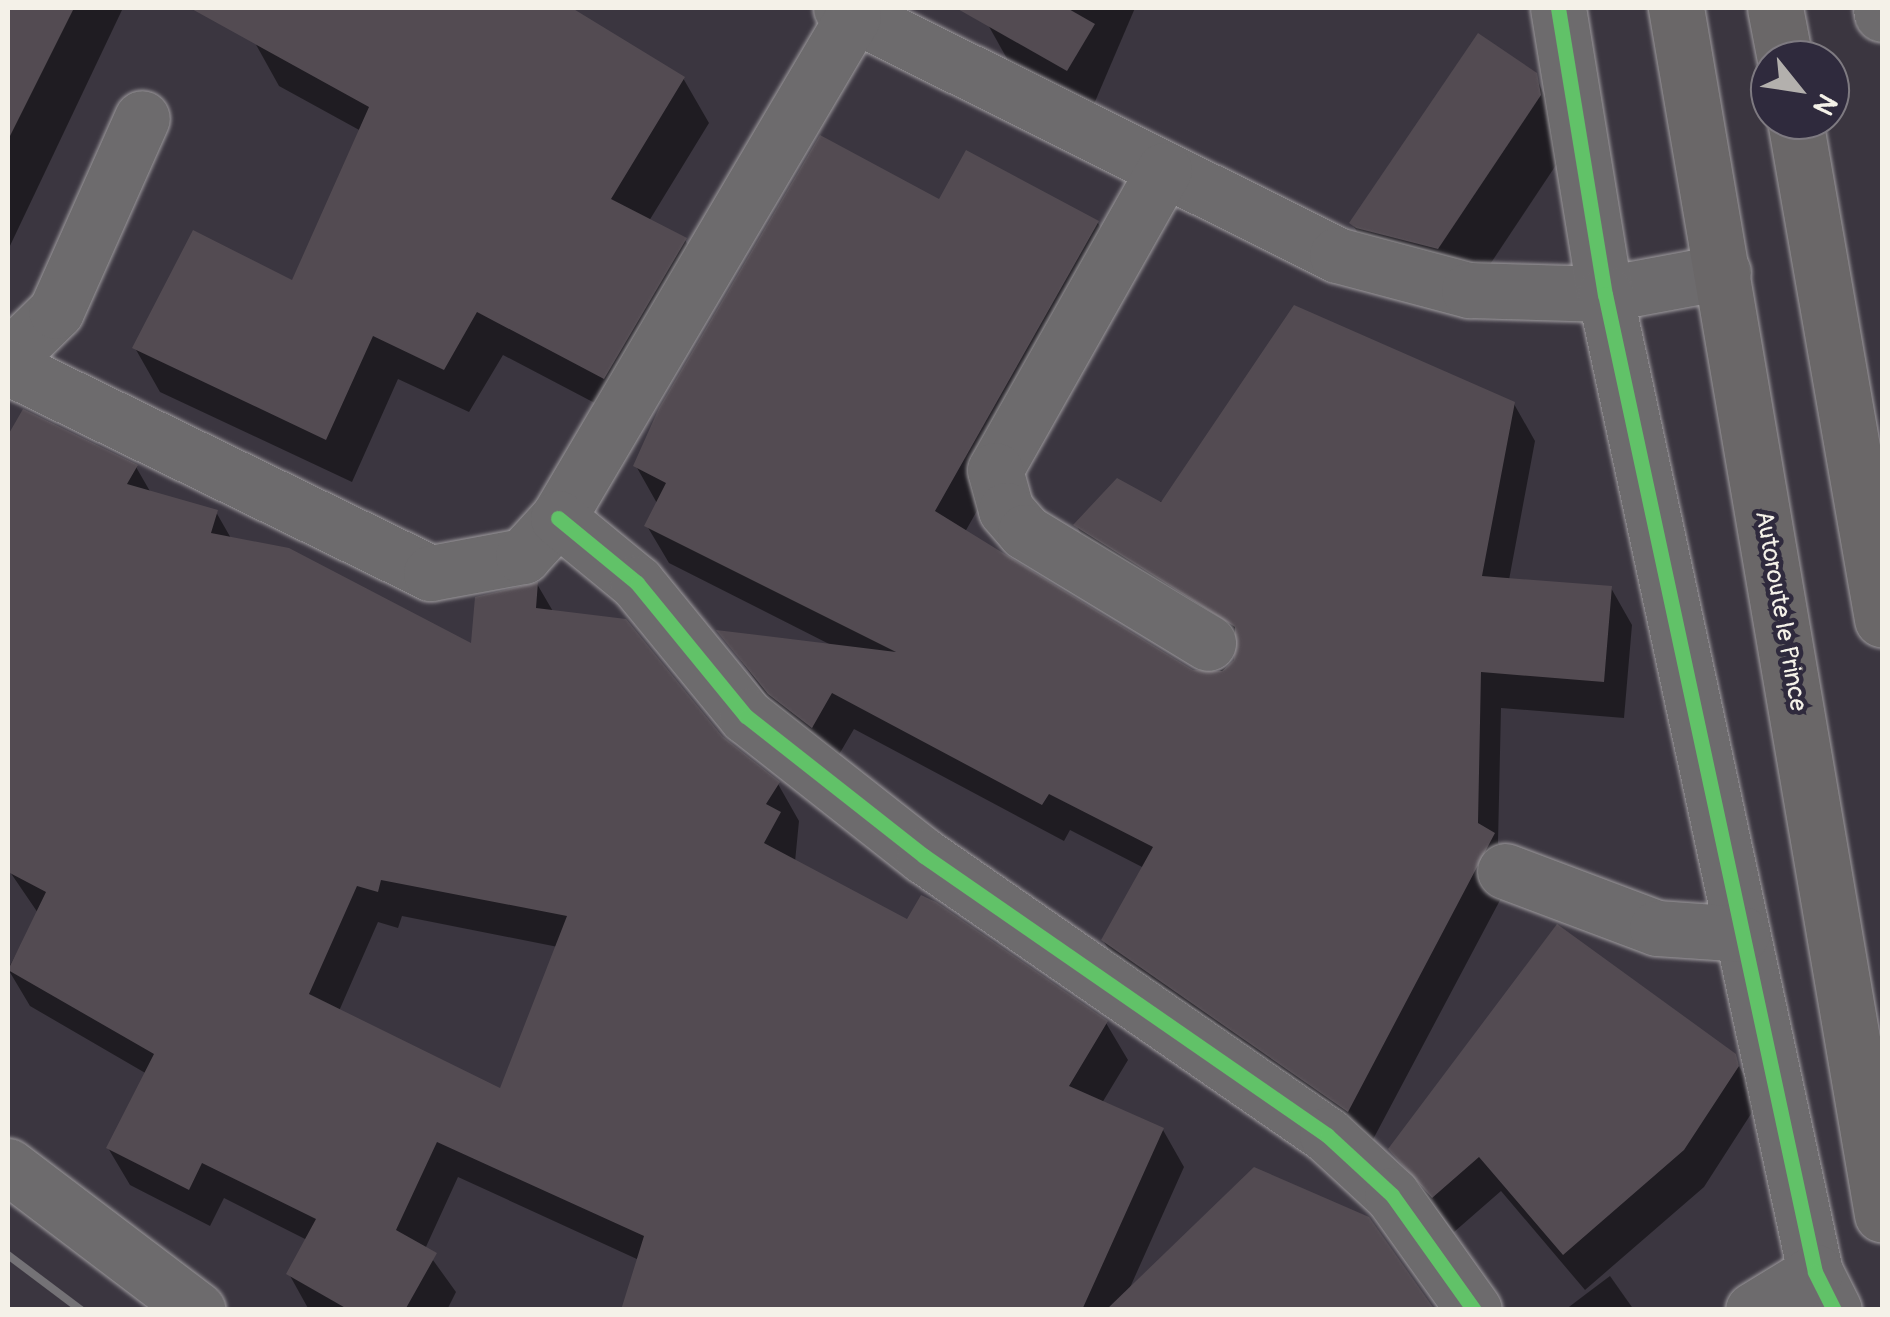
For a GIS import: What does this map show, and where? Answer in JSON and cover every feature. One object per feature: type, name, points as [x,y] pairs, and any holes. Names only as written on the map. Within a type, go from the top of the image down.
[{"type":"main road","name":"Autoroute le Prince","points":[[1676,8],[1882,1214]]},
{"type":"main road","points":[[1775,8],[1781,40]]},
{"type":"main road","points":[[1798,140],[1882,619]]},
{"type":"street","points":[[1558,8],[1605,294],[1742,934],[1824,1291],[1753,1310]]},
{"type":"street","points":[[8,367],[431,573],[523,556],[558,518],[847,12],[1337,255],[1469,290],[1605,294],[1723,272]]},
{"type":"street","points":[[8,358],[56,311],[142,118]]},
{"type":"street","points":[[1164,170],[995,470],[1006,510],[1024,532],[1208,643]]},
{"type":"street","points":[[558,518],[637,582],[746,716],[924,856],[1327,1135],[1392,1195],[1474,1310]]},
{"type":"street","points":[[1505,871],[1657,928],[1742,934]]},
{"type":"street","points":[[8,1166],[198,1310]]},
{"type":"building","points":[[8,8],[74,8],[8,140]]},
{"type":"building","points":[[190,8],[572,8],[685,77],[611,199],[687,238],[604,379],[477,312],[444,370],[373,336],[326,440],[132,348],[193,230],[292,280],[369,107]]},
{"type":"building","points":[[956,8],[1067,8],[1095,24],[1067,71]]},
{"type":"building","points":[[1478,33],[1537,73],[1541,95],[1438,249],[1356,228],[1349,223]]},
{"type":"building","points":[[820,135],[939,199],[966,150],[1099,221],[935,511],[1193,670],[1222,671],[1234,660],[1235,627],[1073,525],[1117,478],[1161,502],[1294,305],[1515,402],[1482,576],[1612,586],[1604,682],[1481,672],[1478,823],[1495,833],[1348,1112],[1101,940],[1153,847],[1049,794],[1042,805],[832,693],[812,728],[768,694],[716,630],[896,652],[644,526],[666,483],[633,466],[659,408]]},
{"type":"building","points":[[23,409],[138,465],[127,484],[218,510],[211,533],[289,548],[471,643],[475,597],[538,582],[536,608],[626,619],[722,736],[780,782],[766,804],[781,812],[764,843],[907,919],[921,895],[936,902],[1108,1021],[1069,1086],[1164,1128],[1082,1310],[621,1310],[644,1236],[437,1142],[396,1230],[437,1253],[405,1310],[349,1310],[286,1274],[316,1219],[202,1163],[189,1190],[106,1148],[154,1054],[8,970],[46,892],[8,872],[8,435]],"holes":[[[381,880],[567,916],[500,1088],[309,994],[357,886],[378,892]]]},
{"type":"building","points":[[1557,924],[1736,1054],[1739,1066],[1684,1150],[1563,1255],[1479,1157],[1432,1198],[1388,1149]]},
{"type":"building","points":[[1254,1167],[1369,1217],[1435,1310],[1106,1310]]},
{"type":"railway","points":[[8,1255],[81,1310]]},
{"type":"cycle path","points":[[1558,8],[1605,294],[1815,1272],[1834,1310]]},
{"type":"cycle path","points":[[558,518],[637,583],[746,716],[924,856],[1327,1135],[1392,1195],[1474,1310]]}]
